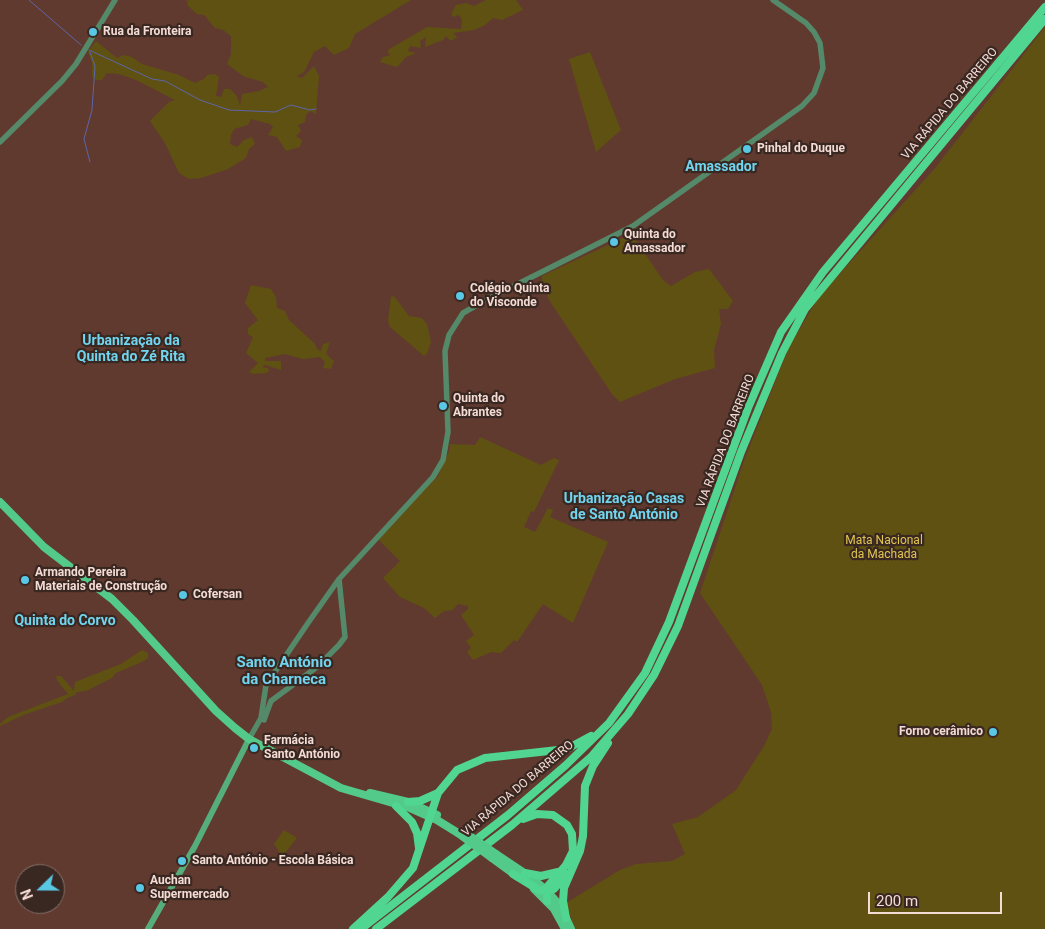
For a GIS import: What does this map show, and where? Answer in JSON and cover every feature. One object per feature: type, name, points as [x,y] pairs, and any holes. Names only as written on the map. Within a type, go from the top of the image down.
[{"type":"highway","name":"VIA RÁPIDA DO BARREIRO","points":[[361,929],[508,814],[566,765],[609,723],[644,673],[669,622],[748,408],[781,332],[824,272],[1045,8]]},
{"type":"highway","name":"VIA RÁPIDA DO BARREIRO","points":[[376,929],[512,825],[591,757],[628,714],[654,675],[678,626],[741,452],[782,353],[805,310],[848,255],[1045,19]]},
{"type":"highway","points":[[513,874],[540,890],[554,889],[580,851],[583,836],[585,786],[593,766],[628,714]]},
{"type":"highway","points":[[353,929],[388,898],[408,876],[419,855],[438,792],[447,780],[465,765],[485,758],[567,749],[587,739],[609,723]]},
{"type":"highway","points":[[408,802],[420,801],[438,792]]},
{"type":"highway","points":[[396,806],[412,822],[420,844],[419,855]]},
{"type":"highway","points":[[512,825],[531,815],[542,813],[553,815],[564,822],[572,834],[574,845],[565,871],[563,894],[566,918]]},
{"type":"highway","points":[[525,873],[547,876],[565,871]]},
{"type":"highway","points":[[547,891],[547,901]]},
{"type":"main road","points":[[0,502],[44,547],[124,611],[216,711],[249,739],[341,788],[396,806],[430,814]]},
{"type":"main road","points":[[148,929],[195,846],[249,739]]},
{"type":"main road","points":[[341,788],[408,802],[460,832],[494,856],[525,873],[547,891],[557,902],[571,929]]},
{"type":"main road","points":[[494,856],[547,901],[565,929]]},
{"type":"street","points":[[0,142],[62,81],[76,64],[115,0]]},
{"type":"street","points":[[249,739],[261,718],[263,696],[268,683],[339,579],[433,477],[445,453],[448,432],[445,351],[449,335],[463,313],[484,300],[633,226],[802,106],[814,93],[823,68],[823,55],[814,32],[806,23],[773,0]]},
{"type":"street","points":[[249,739],[262,723],[271,700],[317,667],[339,645],[344,636],[339,579]]},
{"type":"street","points":[[263,696],[267,700],[271,700]]},
{"type":"green space","points":[[187,0],[411,0],[355,34],[349,48],[334,55],[325,46],[314,52],[304,72],[297,76],[302,78],[314,66],[319,76],[316,114],[310,111],[306,115],[305,122],[298,125],[301,131],[296,136],[302,140],[300,147],[286,151],[277,137],[268,135],[273,127],[270,124],[251,119],[248,125],[234,129],[231,135],[230,144],[237,147],[244,140],[252,137],[255,144],[249,149],[246,158],[228,169],[201,178],[189,179],[179,173],[165,143],[150,121],[169,102],[175,100],[136,80],[119,74],[107,73],[102,80],[96,80],[92,77],[92,63],[88,52],[96,41],[117,58],[124,55],[132,57],[142,64],[179,75],[195,83],[204,79],[207,75],[215,74],[219,77],[216,96],[221,97],[224,89],[230,89],[237,96],[240,106],[242,94],[259,91],[268,87],[263,82],[243,76],[227,64],[231,54],[231,36],[223,30],[215,28],[204,15],[197,14],[188,6]]},
{"type":"green space","points":[[486,0],[516,0],[523,10],[502,20],[493,18],[485,25],[474,30],[453,33],[457,37],[451,41],[446,36],[443,40],[425,47],[426,37],[420,41],[421,48],[410,46],[408,51],[416,53],[406,57],[397,67],[380,62],[383,57],[391,55],[388,53],[388,50],[427,27],[461,29],[462,20],[459,15],[453,17],[451,14],[456,5],[466,3],[474,6]]},
{"type":"green space","name":"Mata Nacional da Machada","points":[[1045,27],[1045,929],[575,929],[566,903],[620,870],[636,864],[672,861],[685,854],[672,824],[698,817],[736,790],[764,746],[772,729],[771,712],[762,685],[700,593],[744,461],[788,349],[818,298],[936,167]]},
{"type":"green space","points":[[590,52],[621,130],[596,152],[569,59]]},
{"type":"green space","points":[[627,236],[633,236],[663,280],[671,286],[695,272],[709,269],[733,301],[728,309],[719,309],[721,324],[714,350],[715,368],[675,379],[620,402],[612,394],[551,303],[542,285],[542,276]]},
{"type":"green space","points":[[251,285],[271,289],[276,297],[277,308],[285,311],[289,320],[314,343],[318,350],[321,351],[323,344],[330,342],[326,354],[334,361],[331,369],[323,368],[325,362],[320,357],[303,359],[285,354],[265,358],[265,361],[281,361],[281,370],[265,365],[262,367],[268,368],[269,371],[266,373],[253,374],[249,372],[258,363],[246,353],[253,337],[248,334],[248,328],[258,320],[245,303]]},
{"type":"green space","points":[[394,296],[409,316],[422,318],[427,324],[431,342],[427,354],[424,356],[390,327],[388,321],[390,304],[391,297]]},
{"type":"green space","points":[[480,437],[541,465],[554,458],[559,460],[534,512],[531,511],[524,527],[535,532],[548,508],[553,510],[550,517],[608,542],[573,623],[543,604],[517,642],[514,640],[501,653],[491,652],[473,660],[467,652],[471,648],[466,641],[474,635],[461,615],[468,609],[468,606],[458,604],[453,610],[444,611],[435,618],[424,608],[400,597],[383,578],[400,561],[378,539],[438,476],[449,451],[450,444],[475,445]]},
{"type":"green space","points":[[142,650],[148,653],[148,658],[144,661],[116,673],[112,678],[86,691],[77,692],[62,702],[26,714],[0,726],[8,717],[68,694],[56,676],[61,676],[74,691],[75,682],[121,664]]},
{"type":"green space","points":[[284,830],[297,838],[282,857],[277,855],[279,851],[274,844]]},
{"type":"waterway","points":[[29,0],[81,45]]},
{"type":"waterway","points":[[89,50],[152,79],[165,81],[200,100],[229,110],[275,112],[291,105],[310,110],[316,109]]},
{"type":"waterway","points":[[90,52],[95,66],[92,110],[84,139],[90,162]]},
{"type":"place","name":"Rua da Fronteira","points":[[93,32]]},
{"type":"place","name":"Pinhal do Duque","points":[[747,149]]},
{"type":"place","name":"Quinta do Amassador","points":[[614,242]]},
{"type":"place","name":"Colégio Quinta do Visconde","points":[[460,296]]},
{"type":"place","name":"Quinta do Abrantes","points":[[443,406]]},
{"type":"place","name":"Armando Pereira Materiais de Construção","points":[[25,580]]},
{"type":"place","name":"Cofersan","points":[[183,595]]},
{"type":"place","name":"Forno cerâmico","points":[[993,732]]},
{"type":"place","name":"Farmácia Santo António","points":[[254,748]]},
{"type":"place","name":"Santo António - Escola Básica","points":[[182,861]]},
{"type":"place","name":"Auchan Supermercado","points":[[140,888]]},
{"type":"district","name":"Amassador","points":[[721,167]]},
{"type":"district","name":"Urbanização da Quinta do Zé Rita","points":[[131,350]]},
{"type":"district","name":"Urbanização Casas de Santo António","points":[[624,508]]},
{"type":"district","name":"Quinta do Corvo","points":[[65,621]]},
{"type":"district","name":"Santo António da Charneca","points":[[284,672]]}]
